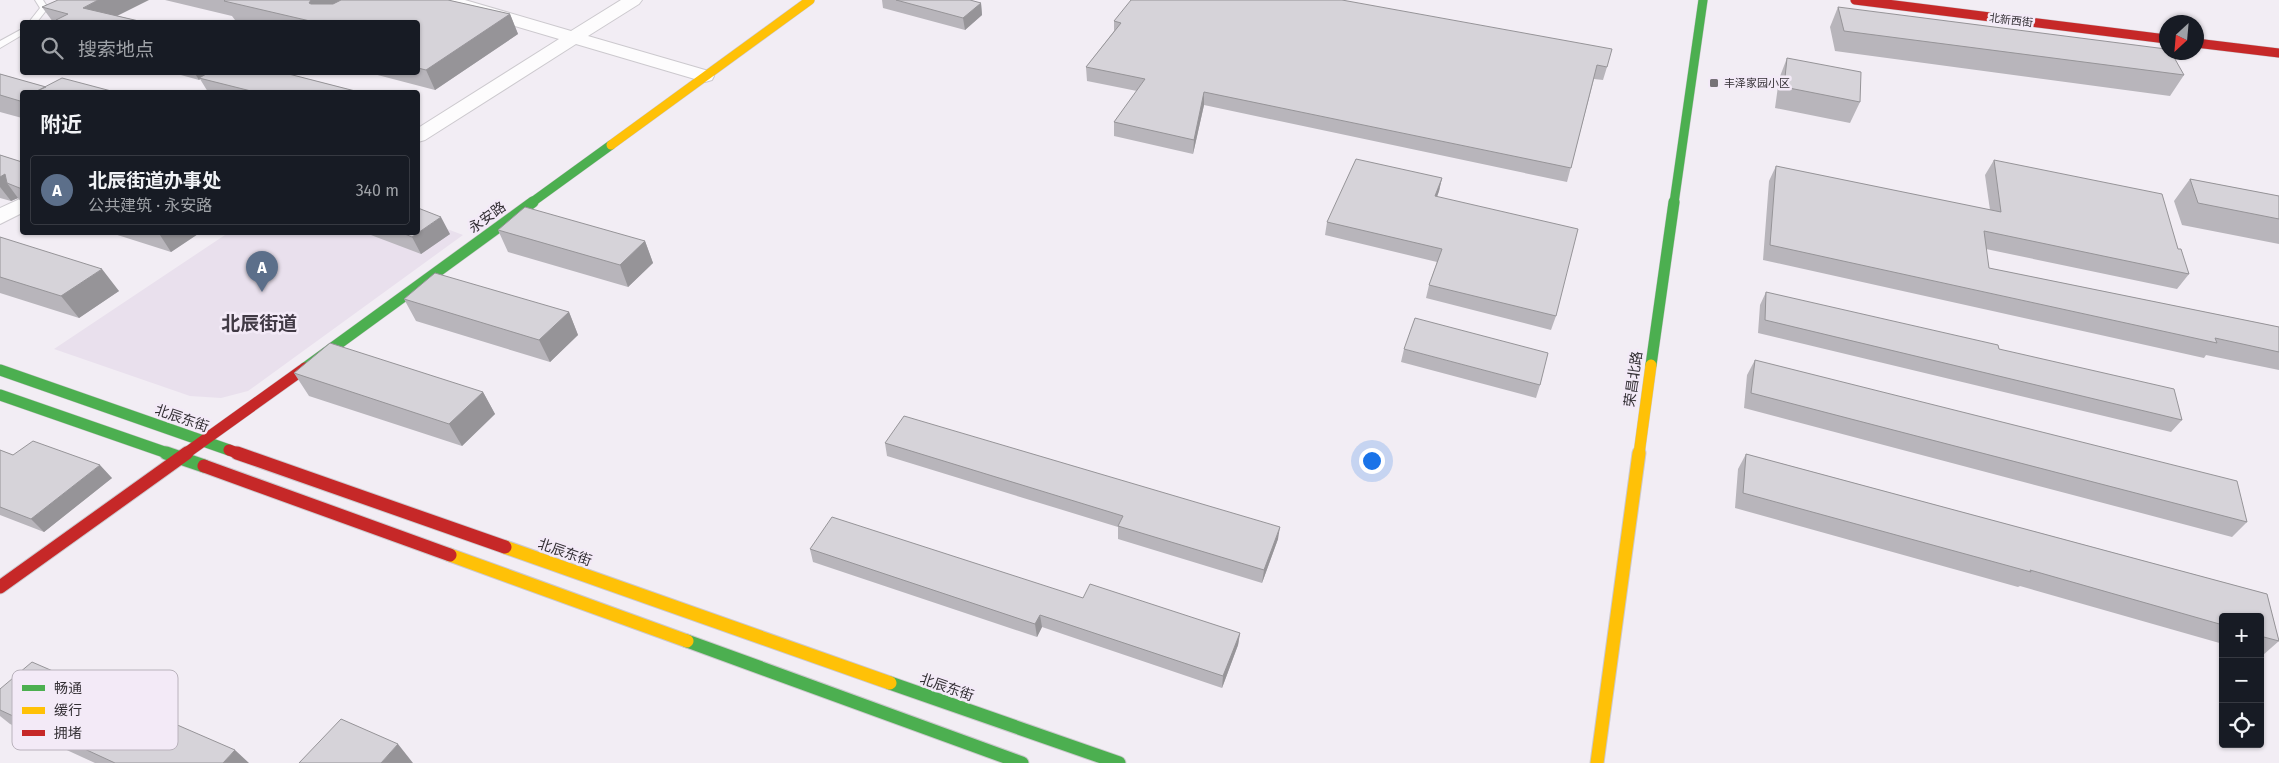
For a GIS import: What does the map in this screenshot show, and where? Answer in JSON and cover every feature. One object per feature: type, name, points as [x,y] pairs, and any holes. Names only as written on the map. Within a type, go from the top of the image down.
[{"type":"main road","name":"永安路","points":[[0,587],[182,458],[810,0]]},
{"type":"main road","name":"荣昌北路","points":[[1597,763],[1667,243],[1703,0]]},
{"type":"main road","name":"北新西街","points":[[1855,0],[2159,38]]},
{"type":"main road","points":[[2204,44],[2279,53]]},
{"type":"main road","name":"北辰东街","points":[[0,370],[1119,763]]},
{"type":"main road","points":[[0,395],[182,458],[1022,763]]},
{"type":"street","points":[[446,0],[705,76]]},
{"type":"street","points":[[420,135],[634,0]]},
{"type":"street","points":[[0,217],[20,205]]},
{"type":"lane","points":[[35,20],[44,8],[40,0]]},
{"type":"lane","points":[[0,45],[20,33]]},
{"type":"shaded area","points":[[420,219],[463,235],[248,391],[221,398],[190,396],[54,349],[225,235],[420,235]]},
{"type":"building","points":[[58,0],[98,0],[83,8],[134,20],[56,20],[68,14],[42,7]]},
{"type":"building","points":[[311,0],[309,3],[311,4],[333,4],[341,0],[448,0],[510,14],[426,70],[420,68],[420,20],[306,20],[224,1]]},
{"type":"building","points":[[896,0],[970,0],[981,3],[963,18]]},
{"type":"building","points":[[1131,0],[1342,0],[1612,49],[1607,67],[1597,65],[1571,168],[1204,92],[1194,140],[1114,122],[1145,79],[1086,67],[1121,23],[1114,21]]},
{"type":"building","points":[[1838,7],[2159,48],[2159,60],[2176,60],[2184,75],[1844,31]]},
{"type":"building","points":[[1787,58],[1861,72],[1860,102],[1784,87]]},
{"type":"building","points":[[0,74],[46,87],[39,90],[20,90],[20,101],[0,95]]},
{"type":"building","points":[[204,75],[293,75],[351,90],[247,90],[199,78]]},
{"type":"building","points":[[62,78],[107,90],[39,90]]},
{"type":"building","points":[[0,155],[20,161],[20,188],[7,183],[5,174],[0,177]]},
{"type":"building","points":[[1356,159],[1442,178],[1435,196],[1578,229],[1556,316],[1429,285],[1442,249],[1327,222]]},
{"type":"building","points":[[1994,160],[2162,194],[2178,249],[2181,249],[2189,274],[1984,231],[1989,268],[2279,327],[2279,352],[2215,338],[2217,343],[1770,245],[1776,166],[2001,212]]},
{"type":"building","points":[[2190,179],[2279,196],[2279,219],[2198,203]]},
{"type":"building","points":[[525,207],[645,241],[620,265],[498,230]]},
{"type":"building","points":[[420,209],[441,217],[420,231]]},
{"type":"building","points":[[0,237],[102,269],[61,296],[0,277]]},
{"type":"building","points":[[435,273],[569,312],[539,340],[404,299]]},
{"type":"building","points":[[1766,292],[1998,345],[1999,349],[2174,389],[2182,420],[1765,320]]},
{"type":"building","points":[[1415,318],[1548,353],[1540,385],[1404,349]]},
{"type":"building","points":[[330,343],[483,392],[449,424],[294,373]]},
{"type":"building","points":[[1755,360],[2237,481],[2247,522],[1751,393]]},
{"type":"building","points":[[904,416],[1280,527],[1264,570],[1118,526],[1123,516],[885,443]]},
{"type":"building","points":[[33,441],[100,465],[31,519],[0,507],[0,450],[13,455]]},
{"type":"building","points":[[1746,454],[2267,594],[2279,641],[2264,637],[2264,613],[2219,613],[2219,624],[2030,570],[2031,572],[1743,493]]},
{"type":"building","points":[[832,517],[1083,598],[1090,584],[1240,633],[1223,676],[1040,615],[1035,624],[810,549]]},
{"type":"building","points":[[32,662],[50,670],[23,670]]},
{"type":"building","points":[[12,679],[12,716],[0,710],[0,689]]},
{"type":"building","points":[[341,719],[398,744],[381,763],[299,763]]},
{"type":"building","points":[[178,725],[235,750],[223,763],[115,763],[87,750],[178,750]]},
{"type":"traffic: fast","points":[[1651,365],[1703,0]]},
{"type":"traffic: fast","points":[[305,368],[611,145]]},
{"type":"traffic: fast","points":[[0,370],[229,450]]},
{"type":"traffic: fast","points":[[0,395],[204,466]]},
{"type":"traffic: fast","points":[[687,641],[1022,763]]},
{"type":"traffic: fast","points":[[890,683],[1119,763]]},
{"type":"traffic: slow","points":[[611,145],[810,0]]},
{"type":"traffic: slow","points":[[1597,763],[1651,365]]},
{"type":"traffic: slow","points":[[505,547],[890,683]]},
{"type":"traffic: slow","points":[[450,555],[687,641]]},
{"type":"traffic: jam","points":[[1855,0],[2159,38]]},
{"type":"traffic: jam","points":[[2204,44],[2279,53]]},
{"type":"traffic: jam","points":[[0,587],[305,368]]},
{"type":"traffic: jam","points":[[229,450],[505,547]]},
{"type":"traffic: jam","points":[[204,466],[450,555]]},
{"type":"place","name":"丰泽家园小区","points":[[1714,83]]},
{"type":"place","name":"北辰街道办事处","points":[[262,292]]},
{"type":"district","name":"北辰街道","points":[[259,323]]}]
